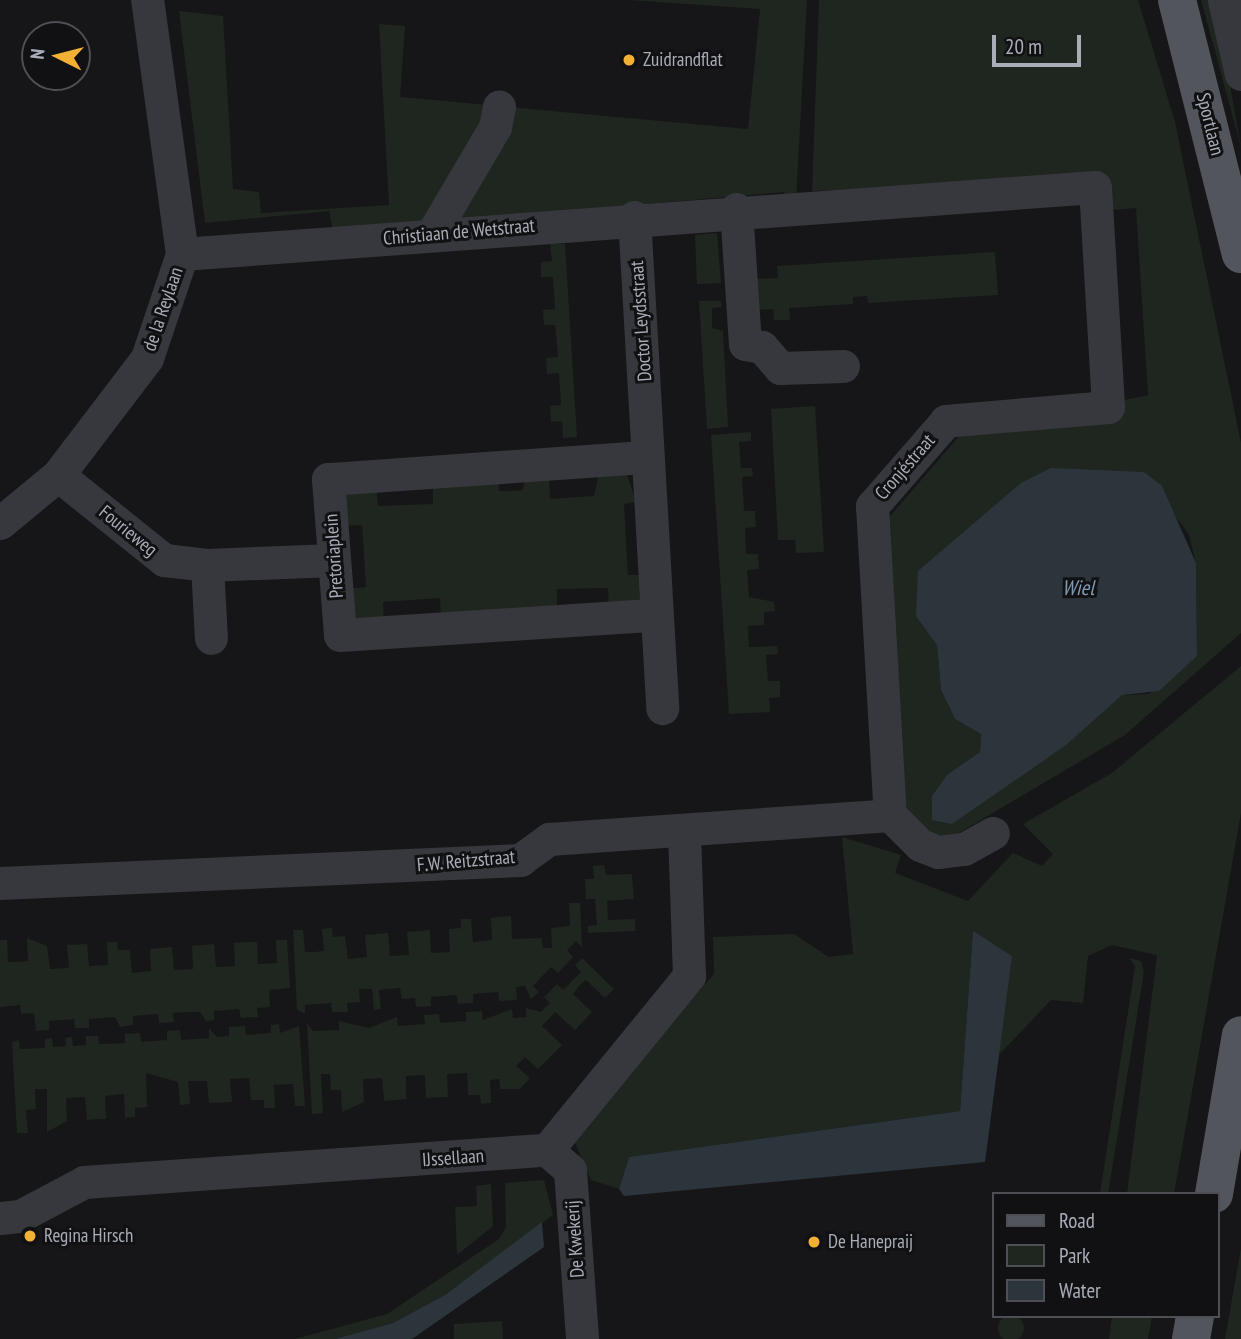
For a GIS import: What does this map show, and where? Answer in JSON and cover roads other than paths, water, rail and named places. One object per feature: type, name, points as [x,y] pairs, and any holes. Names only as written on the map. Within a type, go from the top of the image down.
[{"type":"main road","name":"Sportlaan","points":[[1177,0],[1241,250]]},
{"type":"main road","points":[[1214,1192],[1241,1035]]},
{"type":"street","name":"de la Reylaan","points":[[0,523],[58,475],[147,358],[182,254],[147,0]]},
{"type":"street","points":[[1224,0],[1241,75]]},
{"type":"street","points":[[432,234],[495,127],[499,106]]},
{"type":"street","name":"Christiaan de Wetstraat","points":[[182,254],[736,209],[1095,187]]},
{"type":"street","name":"Cronjéstraat","points":[[890,815],[872,506],[946,421],[1108,407],[1095,187]]},
{"type":"street","points":[[736,209],[744,344],[762,347],[780,368],[843,366]]},
{"type":"street","name":"Doctor Leydsstraat","points":[[634,217],[646,441]]},
{"type":"street","points":[[646,441],[653,615],[662,708]]},
{"type":"street","name":"Pretoriaplein","points":[[646,441],[328,479],[340,635],[653,615]]},
{"type":"street","name":"Fourieweg","points":[[58,475],[164,560],[207,565],[334,560]]},
{"type":"street","points":[[207,565],[211,638]]},
{"type":"street","points":[[890,815],[920,845],[938,852],[964,849],[993,833]]},
{"type":"street","name":"F.W. Reitzstraat","points":[[0,883],[520,860],[549,839],[684,832],[890,815]]},
{"type":"street","points":[[547,1150],[689,976],[684,832]]},
{"type":"street","name":"IJssellaan","points":[[0,1218],[20,1216],[84,1182],[547,1150]]},
{"type":"street","name":"De Kwekerij","points":[[547,1150],[570,1170],[582,1339]]},
{"type":"water","name":"Wiel","points":[[1051,468],[1144,472],[1162,486],[1196,563],[1197,656],[1159,691],[1122,695],[1066,745],[952,824],[932,820],[932,796],[948,774],[980,752],[981,734],[955,719],[941,690],[937,645],[916,616],[918,571],[1021,483]]},
{"type":"water","points":[[973,931],[1012,956],[985,1162],[624,1196],[619,1189],[629,1157],[960,1111]]},
{"type":"water","points":[[542,1222],[544,1247],[412,1339],[335,1339],[393,1323],[445,1295]]},
{"type":"place","name":"Zuidrandflat","points":[[629,60]]},
{"type":"place","name":"Regina Hirsch","points":[[30,1236]]},
{"type":"place","name":"De Hanepraij","points":[[814,1242]]}]
